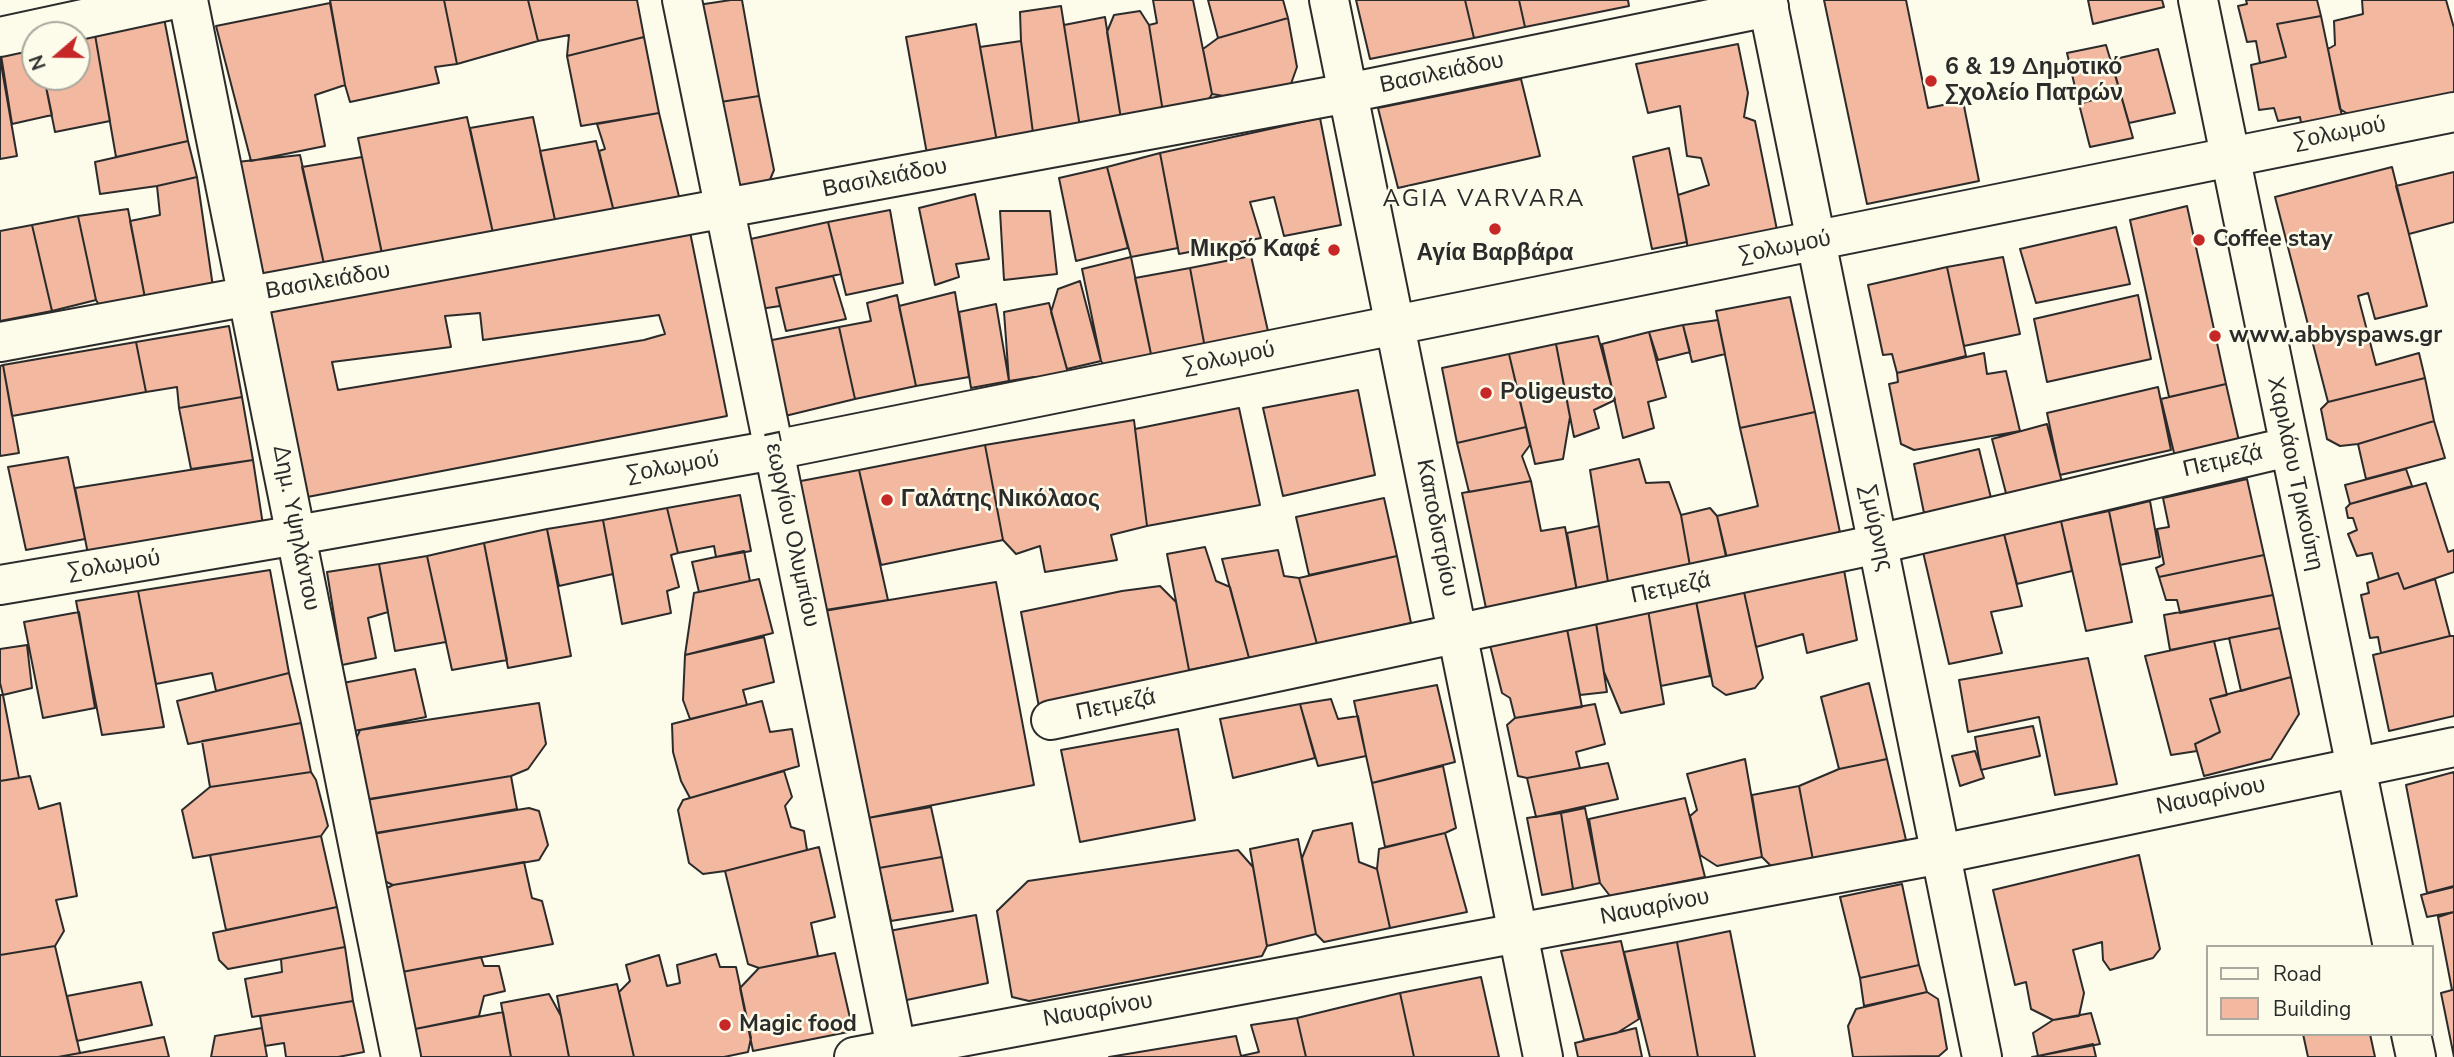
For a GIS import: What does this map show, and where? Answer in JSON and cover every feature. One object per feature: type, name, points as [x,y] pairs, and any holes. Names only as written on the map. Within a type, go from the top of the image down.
[{"type":"street","points":[[0,37],[171,0]]},
{"type":"street","name":"Δημ. Υψηλάντου","points":[[188,0],[401,1057]]},
{"type":"street","name":"Γεωργίου Ολυμπίου","points":[[682,0],[898,1053]]},
{"type":"street","name":"Καποδιστρίου","points":[[1329,0],[1543,1057]]},
{"type":"street","name":"Χαριλάου Τρικούπη","points":[[2198,0],[2393,945]]},
{"type":"street","name":"Βασιλειάδου","points":[[0,342],[1348,93],[1768,4]]},
{"type":"street","name":"Σμύρνης","points":[[1768,4],[1982,1057]]},
{"type":"street","name":"Σολωμού","points":[[0,585],[774,450],[2454,112]]},
{"type":"street","name":"Πετμεζά","points":[[1051,720],[1878,544],[2288,447]]},
{"type":"street","name":"Ναυαρίνου","points":[[854,1057],[898,1053],[1941,853],[2454,747]]},
{"type":"street","points":[[2411,1036],[2416,1057]]},
{"type":"building","points":[[330,0],[444,0],[457,64],[435,67],[439,83],[350,102]]},
{"type":"building","points":[[444,0],[528,0],[538,41],[457,64]]},
{"type":"building","points":[[528,0],[637,0],[644,37],[567,56],[569,35],[538,41]]},
{"type":"building","points":[[742,0],[759,96],[714,103],[691,6]]},
{"type":"building","points":[[1153,0],[1193,0],[1212,94],[1202,110],[1171,116],[1162,106],[1149,25],[1157,23]]},
{"type":"building","points":[[1208,0],[1283,0],[1288,18],[1218,38]]},
{"type":"building","points":[[1356,0],[1465,0],[1474,38],[1370,59]]},
{"type":"building","points":[[1465,0],[1519,0],[1525,27],[1474,38]]},
{"type":"building","points":[[1519,0],[1628,0],[1629,6],[1525,27]]},
{"type":"building","points":[[1824,0],[1906,0],[1928,108],[1963,101],[1979,181],[1867,204]]},
{"type":"building","points":[[2088,0],[2162,0],[2164,7],[2093,24]]},
{"type":"building","points":[[2246,0],[2317,0],[2321,16],[2277,24],[2286,57],[2260,63],[2256,41],[2247,42],[2238,6],[2247,4]]},
{"type":"building","points":[[2362,0],[2446,0],[2454,28],[2454,100],[2359,121],[2340,109],[2328,49],[2335,45],[2334,21],[2363,14]]},
{"type":"building","points":[[330,3],[345,85],[315,95],[325,146],[251,161],[216,26]]},
{"type":"building","points":[[1061,6],[1080,127],[1033,133],[1021,41],[1020,12]]},
{"type":"building","points":[[1140,11],[1149,25],[1162,106],[1161,119],[1121,119],[1107,32],[1114,15]]},
{"type":"building","points":[[163,13],[188,141],[116,157],[94,29]]},
{"type":"building","points":[[2321,16],[2343,121],[2302,129],[2300,117],[2278,121],[2274,108],[2259,110],[2251,65],[2286,57],[2277,24]]},
{"type":"building","points":[[1105,17],[1121,119],[1080,127],[1064,25]]},
{"type":"building","points":[[1288,18],[1297,67],[1288,92],[1229,97],[1212,94],[1203,49],[1218,38]]},
{"type":"building","points":[[976,24],[997,142],[927,154],[906,37]]},
{"type":"building","points":[[94,29],[110,121],[55,132],[47,91],[91,91],[91,30]]},
{"type":"building","points":[[644,37],[659,113],[581,126],[567,56]]},
{"type":"building","points":[[1021,41],[1033,133],[997,142],[980,47]]},
{"type":"building","points":[[1738,44],[1748,93],[1744,117],[1755,121],[1778,235],[1689,254],[1678,195],[1709,185],[1701,158],[1687,156],[1680,106],[1648,113],[1636,64]]},
{"type":"building","points":[[21,45],[21,91],[47,91],[52,115],[12,124],[0,49]]},
{"type":"building","points":[[2106,45],[2120,92],[2079,104],[2067,53]]},
{"type":"building","points":[[2158,49],[2175,113],[2129,123],[2111,60]]},
{"type":"building","points":[[0,58],[17,156],[0,159]]},
{"type":"building","points":[[1521,79],[1540,156],[1398,188],[1378,108]]},
{"type":"building","points":[[2120,92],[2133,138],[2090,147],[2079,104]]},
{"type":"building","points":[[759,96],[774,170],[769,182],[733,188],[714,103]]},
{"type":"building","points":[[659,113],[681,205],[615,216],[599,151],[605,149],[597,124]]},
{"type":"building","points":[[467,117],[493,233],[384,263],[358,138]]},
{"type":"building","points":[[533,117],[555,220],[493,233],[470,128]]},
{"type":"building","points":[[1320,118],[1341,225],[1284,236],[1274,197],[1250,202],[1261,238],[1179,254],[1160,153]]},
{"type":"building","points":[[188,141],[197,177],[100,194],[95,162]]},
{"type":"building","points":[[596,141],[615,216],[555,220],[540,151]]},
{"type":"building","points":[[1669,148],[1687,242],[1652,249],[1633,157]]},
{"type":"building","points":[[1160,153],[1178,248],[1131,257],[1107,167]]},
{"type":"building","points":[[300,155],[324,264],[260,274],[237,162]]},
{"type":"building","points":[[362,157],[382,254],[324,264],[302,167]]},
{"type":"building","points":[[1107,167],[1128,248],[1076,261],[1059,178]]},
{"type":"building","points":[[2392,167],[2427,306],[2375,319],[2368,293],[2358,296],[2376,365],[2419,353],[2425,378],[2328,402],[2275,197]]},
{"type":"building","points":[[2454,172],[2454,222],[2409,234],[2396,186]]},
{"type":"building","points":[[197,177],[213,287],[145,298],[130,221],[160,215],[157,186]]},
{"type":"building","points":[[975,194],[989,259],[956,264],[959,277],[935,285],[919,208]]},
{"type":"building","points":[[2187,206],[2226,384],[2169,397],[2130,220]]},
{"type":"building","points":[[128,209],[145,298],[101,308],[96,300],[78,216]]},
{"type":"building","points":[[890,210],[903,283],[846,295],[828,222]]},
{"type":"building","points":[[1000,211],[1050,211],[1057,274],[1004,280]]},
{"type":"building","points":[[78,216],[96,300],[52,311],[32,225]]},
{"type":"building","points":[[828,222],[841,274],[776,288],[780,306],[753,310],[737,242]]},
{"type":"building","points":[[32,225],[52,311],[0,321],[0,231]]},
{"type":"building","points":[[689,227],[727,416],[297,499],[263,307]],"holes":[[[480,313],[483,340],[659,315],[665,334],[644,340],[338,390],[332,362],[451,347],[445,316]]]},
{"type":"building","points":[[2116,227],[2130,284],[2036,303],[2020,249]]},
{"type":"building","points":[[1251,256],[1270,340],[1205,348],[1190,268]]},
{"type":"building","points":[[1131,257],[1152,359],[1108,370],[1101,361],[1082,269]]},
{"type":"building","points":[[2003,257],[2020,334],[1964,346],[1947,267]]},
{"type":"building","points":[[1947,267],[1966,356],[1897,373],[1892,354],[1883,355],[1868,285]]},
{"type":"building","points":[[1190,268],[1205,348],[1152,359],[1135,278]]},
{"type":"building","points":[[833,276],[846,319],[786,331],[776,288]]},
{"type":"building","points":[[1080,281],[1101,361],[1067,369],[1051,312],[1058,289]]},
{"type":"building","points":[[955,292],[969,377],[916,386],[899,306]]},
{"type":"building","points":[[897,295],[916,386],[855,399],[839,327],[871,321],[867,303]]},
{"type":"building","points":[[2138,295],[2151,359],[2047,382],[2034,319]]},
{"type":"building","points":[[1790,297],[1815,412],[1740,428],[1716,311]]},
{"type":"building","points":[[1049,303],[1069,377],[1046,383],[1034,377],[1009,381],[1004,312]]},
{"type":"building","points":[[996,304],[1009,381],[971,388],[959,312]]},
{"type":"building","points":[[1718,320],[1725,354],[1692,362],[1683,325]]},
{"type":"building","points":[[1683,325],[1690,352],[1658,360],[1649,332]]},
{"type":"building","points":[[229,326],[242,397],[179,408],[177,387],[146,392],[136,342]]},
{"type":"building","points":[[839,327],[855,399],[785,416],[767,341]]},
{"type":"building","points":[[1649,332],[1666,397],[1648,402],[1654,428],[1623,438],[1602,344]]},
{"type":"building","points":[[1598,336],[1615,400],[1594,410],[1599,428],[1574,437],[1556,344]]},
{"type":"building","points":[[136,342],[146,392],[12,416],[3,365]]},
{"type":"building","points":[[1556,344],[1570,417],[1563,459],[1535,464],[1509,354]]},
{"type":"building","points":[[1984,353],[1987,374],[2006,371],[2020,431],[1914,450],[1901,444],[1889,384],[1898,382],[1897,373]]},
{"type":"building","points":[[1509,354],[1526,427],[1457,443],[1442,368]]},
{"type":"building","points":[[3,365],[19,453],[0,456],[0,366]]},
{"type":"building","points":[[2425,378],[2434,421],[2358,444],[2340,446],[2327,439],[2321,409],[2328,402]]},
{"type":"building","points":[[2226,384],[2239,441],[2175,457],[2161,399]]},
{"type":"building","points":[[2158,387],[2171,450],[2060,475],[2047,413]]},
{"type":"building","points":[[1358,390],[1375,475],[1283,496],[1263,408]]},
{"type":"building","points":[[242,397],[253,460],[191,469],[179,408]]},
{"type":"building","points":[[1239,408],[1260,505],[1147,526],[1135,429]]},
{"type":"building","points":[[1815,412],[1843,547],[1729,570],[1717,516],[1758,506],[1740,428]]},
{"type":"building","points":[[1134,420],[1147,526],[1111,535],[1117,560],[1045,572],[1040,546],[1016,554],[1003,540],[985,445]]},
{"type":"building","points":[[2434,421],[2445,458],[2366,479],[2358,444]]},
{"type":"building","points":[[2047,424],[2064,490],[2008,501],[1992,439]]},
{"type":"building","points":[[1526,427],[1530,445],[1522,456],[1531,481],[1469,492],[1457,443]]},
{"type":"building","points":[[985,445],[1003,540],[881,565],[859,470]]},
{"type":"building","points":[[1979,449],[1991,498],[1924,513],[1914,464]]},
{"type":"building","points":[[68,457],[85,539],[26,550],[8,467]]},
{"type":"building","points":[[1639,459],[1646,483],[1669,482],[1681,515],[1690,566],[1609,588],[1590,470]]},
{"type":"building","points":[[253,460],[263,525],[89,559],[75,488]]},
{"type":"building","points":[[2406,469],[2412,486],[2350,504],[2345,485]]},
{"type":"building","points":[[859,470],[888,600],[813,612],[785,484]]},
{"type":"building","points":[[2247,479],[2264,555],[2159,577],[2156,568],[2164,564],[2157,529],[2169,527],[2163,498]]},
{"type":"building","points":[[1531,481],[1541,531],[1565,527],[1578,597],[1487,613],[1462,493]]},
{"type":"building","points":[[2426,483],[2448,552],[2454,550],[2454,572],[2404,589],[2398,573],[2379,579],[2372,553],[2357,556],[2348,534],[2357,530],[2353,518],[2348,518],[2346,508],[2350,504]]},
{"type":"building","points":[[740,495],[751,551],[716,557],[714,546],[678,553],[667,508]]},
{"type":"building","points":[[1384,498],[1397,556],[1309,575],[1296,517]]},
{"type":"building","points":[[2150,501],[2160,557],[2120,565],[2109,511]]},
{"type":"building","points":[[667,508],[678,553],[671,555],[679,587],[667,591],[671,613],[622,624],[603,520]]},
{"type":"building","points":[[1710,508],[1717,516],[1727,558],[1690,566],[1681,515]]},
{"type":"building","points":[[2109,511],[2132,622],[2086,631],[2061,521]]},
{"type":"building","points":[[603,520],[613,574],[559,586],[547,529]]},
{"type":"building","points":[[2061,521],[2072,571],[2017,584],[2004,534]]},
{"type":"building","points":[[1599,526],[1609,588],[1578,597],[1567,533]]},
{"type":"building","points":[[547,529],[571,656],[508,668],[484,543]]},
{"type":"building","points":[[2004,534],[2022,606],[1991,612],[2002,653],[1949,664],[1923,552]]},
{"type":"building","points":[[484,543],[507,660],[452,670],[427,556]]},
{"type":"building","points":[[1205,547],[1216,581],[1230,587],[1249,658],[1189,670],[1167,554]]},
{"type":"building","points":[[1278,550],[1284,576],[1299,578],[1317,644],[1249,658],[1222,559]]},
{"type":"building","points":[[744,551],[750,581],[699,592],[692,562]]},
{"type":"building","points":[[2264,555],[2273,595],[2180,613],[2177,600],[2166,600],[2159,577]]},
{"type":"building","points":[[427,556],[446,642],[395,651],[379,564]]},
{"type":"building","points":[[1397,556],[1411,623],[1317,644],[1299,578]]},
{"type":"building","points":[[379,564],[388,612],[368,618],[376,658],[342,665],[327,572]]},
{"type":"building","points":[[270,570],[289,673],[216,691],[212,673],[156,684],[138,591]]},
{"type":"building","points":[[1844,570],[1857,640],[1807,653],[1803,634],[1756,647],[1744,592]]},
{"type":"building","points":[[2398,573],[2404,589],[2435,579],[2450,636],[2381,653],[2378,637],[2370,638],[2361,595],[2369,593],[2367,583]]},
{"type":"building","points":[[759,579],[773,633],[685,655],[694,593]]},
{"type":"building","points":[[996,582],[1034,785],[868,818],[824,611]]},
{"type":"building","points":[[1160,586],[1176,602],[1189,670],[1179,678],[1039,707],[1021,612]]},
{"type":"building","points":[[138,591],[164,727],[102,735],[76,601]]},
{"type":"building","points":[[1744,592],[1763,678],[1755,688],[1726,695],[1713,686],[1696,601]]},
{"type":"building","points":[[2273,595],[2280,628],[2170,650],[2164,615]]},
{"type":"building","points":[[1696,601],[1710,676],[1661,686],[1648,610]]},
{"type":"building","points":[[1648,610],[1664,704],[1621,713],[1604,672],[1596,623]]},
{"type":"building","points":[[79,612],[95,708],[43,718],[24,622]]},
{"type":"building","points":[[1596,623],[1607,692],[1580,695],[1567,629]]},
{"type":"building","points":[[2280,628],[2291,677],[2241,691],[2229,638]]},
{"type":"building","points":[[1567,629],[1582,707],[1515,718],[1510,698],[1502,693],[1490,645]]},
{"type":"building","points":[[2454,636],[2454,716],[2389,731],[2373,655]]},
{"type":"building","points":[[764,637],[774,682],[743,690],[747,705],[690,719],[683,700],[685,655]]},
{"type":"building","points":[[2214,641],[2227,695],[2210,699],[2220,732],[2195,744],[2197,751],[2171,755],[2145,656]]},
{"type":"building","points":[[27,645],[32,688],[3,695],[0,683],[0,649]]},
{"type":"building","points":[[2088,658],[2117,784],[2055,795],[2039,717],[1968,732],[1959,680]]},
{"type":"building","points":[[415,669],[426,717],[354,731],[343,683]]},
{"type":"building","points":[[289,673],[301,723],[188,744],[177,701]]},
{"type":"building","points":[[2291,677],[2299,714],[2271,759],[2204,776],[2195,744],[2220,732],[2210,699]]},
{"type":"building","points":[[1869,683],[1887,759],[1839,769],[1821,697]]},
{"type":"building","points":[[1437,685],[1455,762],[1372,783],[1354,701]]},
{"type":"building","points":[[0,695],[3,695],[19,778],[0,781]]},
{"type":"building","points":[[1331,699],[1338,719],[1358,716],[1366,756],[1318,766],[1300,704]]},
{"type":"building","points":[[762,701],[770,732],[792,729],[799,766],[690,798],[681,781],[673,752],[672,724]]},
{"type":"building","points":[[539,703],[546,744],[528,769],[511,776],[369,799],[353,746],[360,730]]},
{"type":"building","points":[[1300,704],[1315,758],[1233,778],[1220,719]]},
{"type":"building","points":[[1595,704],[1605,744],[1576,752],[1580,768],[1527,778],[1518,776],[1507,725],[1515,718]]},
{"type":"building","points":[[301,723],[311,772],[210,787],[202,741]]},
{"type":"building","points":[[2033,726],[2040,756],[1981,770],[1975,737]]},
{"type":"building","points":[[1178,729],[1195,820],[1080,842],[1061,750]]},
{"type":"building","points":[[1975,751],[1984,778],[1960,786],[1952,756]]},
{"type":"building","points":[[1745,759],[1762,857],[1717,866],[1700,855],[1690,816],[1697,810],[1687,774]]},
{"type":"building","points":[[1887,759],[1906,840],[1813,860],[1799,786],[1839,769]]},
{"type":"building","points":[[1608,763],[1618,799],[1536,817],[1527,778]]},
{"type":"building","points":[[1443,766],[1456,828],[1385,847],[1372,783]]},
{"type":"building","points":[[784,771],[792,797],[785,806],[791,827],[804,831],[807,850],[703,874],[689,863],[678,810],[683,800]]},
{"type":"building","points":[[311,772],[316,780],[328,826],[321,836],[193,858],[182,810],[210,787]]},
{"type":"building","points":[[2454,772],[2454,886],[2427,893],[2406,785]]},
{"type":"building","points":[[30,776],[39,809],[60,803],[77,896],[56,900],[64,931],[55,946],[0,955],[0,781]]},
{"type":"building","points":[[511,776],[517,809],[367,835],[360,801]]},
{"type":"building","points":[[1799,786],[1813,860],[1773,868],[1762,857],[1752,795]]},
{"type":"building","points":[[1685,798],[1705,877],[1610,896],[1600,883],[1589,819]]},
{"type":"building","points":[[931,807],[942,857],[879,868],[868,818]]},
{"type":"building","points":[[529,808],[539,811],[548,845],[539,860],[393,885],[382,880],[375,833]]},
{"type":"building","points":[[1585,808],[1600,883],[1573,889],[1561,813]]},
{"type":"building","points":[[1561,813],[1573,889],[1542,895],[1527,818]]},
{"type":"building","points":[[1352,823],[1359,862],[1377,869],[1390,928],[1324,942],[1316,934],[1302,858],[1313,831]]},
{"type":"building","points":[[1445,833],[1467,912],[1390,928],[1377,869],[1379,849]]},
{"type":"building","points":[[321,836],[337,907],[226,930],[210,855]]},
{"type":"building","points":[[1298,839],[1316,934],[1267,946],[1250,849]]},
{"type":"building","points":[[819,847],[835,917],[811,923],[818,956],[759,968],[748,964],[725,871]]},
{"type":"building","points":[[1238,850],[1253,867],[1267,946],[1262,956],[1029,1001],[1012,997],[997,911],[1028,881]]},
{"type":"building","points":[[2139,855],[2160,949],[2153,958],[2110,970],[2103,960],[2102,942],[2073,950],[2084,993],[2079,1016],[2053,1020],[2031,1009],[2026,982],[2015,985],[1993,890]]},
{"type":"building","points":[[942,857],[953,911],[891,921],[879,868]]},
{"type":"building","points":[[524,862],[532,898],[542,901],[553,944],[402,972],[385,889],[393,885]]},
{"type":"building","points":[[1902,884],[1919,965],[1860,978],[1840,897]]},
{"type":"building","points":[[2454,887],[2454,912],[2427,917],[2421,895]]},
{"type":"building","points":[[337,907],[345,947],[228,969],[219,960],[213,933]]},
{"type":"building","points":[[2454,912],[2454,990],[2452,990],[2438,917]]},
{"type":"building","points":[[976,915],[988,983],[902,1001],[889,931]]},
{"type":"building","points":[[1730,931],[1755,1057],[1698,1057],[1677,942]]},
{"type":"building","points":[[1621,941],[1639,1019],[1617,1033],[1584,1040],[1561,951]]},
{"type":"building","points":[[1677,942],[1698,1057],[1650,1057],[1624,952]]},
{"type":"building","points":[[55,946],[80,1053],[58,1057],[0,1057],[0,955]]},
{"type":"building","points":[[345,947],[353,1001],[252,1017],[245,979],[282,972],[281,959]]},
{"type":"building","points":[[835,953],[853,1031],[753,1051],[740,988],[759,968]]},
{"type":"building","points":[[716,954],[720,967],[736,967],[751,1038],[748,1052],[724,1057],[634,1057],[619,992],[630,981],[626,965],[659,955],[667,986],[680,983],[677,965]]},
{"type":"building","points":[[481,957],[484,966],[499,966],[505,991],[484,996],[479,1016],[415,1029],[402,972]]},
{"type":"building","points":[[1919,965],[1927,992],[1864,1006],[1860,978]]},
{"type":"building","points":[[1481,977],[1499,1057],[1414,1057],[1400,993]]},
{"type":"building","points":[[141,982],[152,1025],[77,1041],[67,996]]},
{"type":"building","points":[[617,984],[634,1057],[569,1057],[557,996]]},
{"type":"building","points":[[2454,990],[2454,1057],[2441,993]]},
{"type":"building","points":[[1927,992],[1938,999],[1947,1049],[1939,1056],[1853,1057],[1848,1026],[1856,1009]]},
{"type":"building","points":[[1400,993],[1414,1057],[1306,1057],[1297,1018]]},
{"type":"building","points":[[549,994],[561,1016],[569,1057],[511,1057],[501,1003]]},
{"type":"building","points":[[353,1001],[364,1052],[338,1057],[286,1057],[284,1043],[265,1046],[260,1016]]},
{"type":"building","points":[[503,1012],[511,1057],[416,1057],[410,1030]]},
{"type":"building","points":[[2091,1013],[2100,1044],[2038,1056],[2033,1033],[2053,1020]]},
{"type":"building","points":[[1297,1018],[1306,1057],[1109,1057],[1236,1036],[1241,1056],[1259,1052],[1251,1025]]},
{"type":"building","points":[[262,1028],[267,1057],[211,1057],[215,1036]]},
{"type":"building","points":[[1636,1028],[1642,1057],[1578,1057],[1575,1043]]},
{"type":"building","points":[[2303,1036],[2370,1036],[2375,1057],[2308,1057]]},
{"type":"building","points":[[164,1037],[169,1057],[58,1057],[80,1053]]},
{"type":"building","points":[[2093,1044],[2096,1057],[2032,1057],[2038,1056]]},
{"type":"place","name":"6 & 19 Δημοτικό Σχολείο Πατρών","points":[[1931,81]]},
{"type":"place","name":"Αγία Βαρβάρα","points":[[1495,229]]},
{"type":"place","name":"Coffee stay","points":[[2199,240]]},
{"type":"place","name":"Μικρό Καφέ","points":[[1334,250]]},
{"type":"place","name":"www.abbyspaws.gr","points":[[2215,336]]},
{"type":"place","name":"Poligeusto","points":[[1486,393]]},
{"type":"place","name":"Γαλάτης Νικόλαος","points":[[887,500]]},
{"type":"place","name":"Magic food","points":[[725,1025]]},
{"type":"district","name":"AGIA VARVARA","points":[[1484,200]]}]
